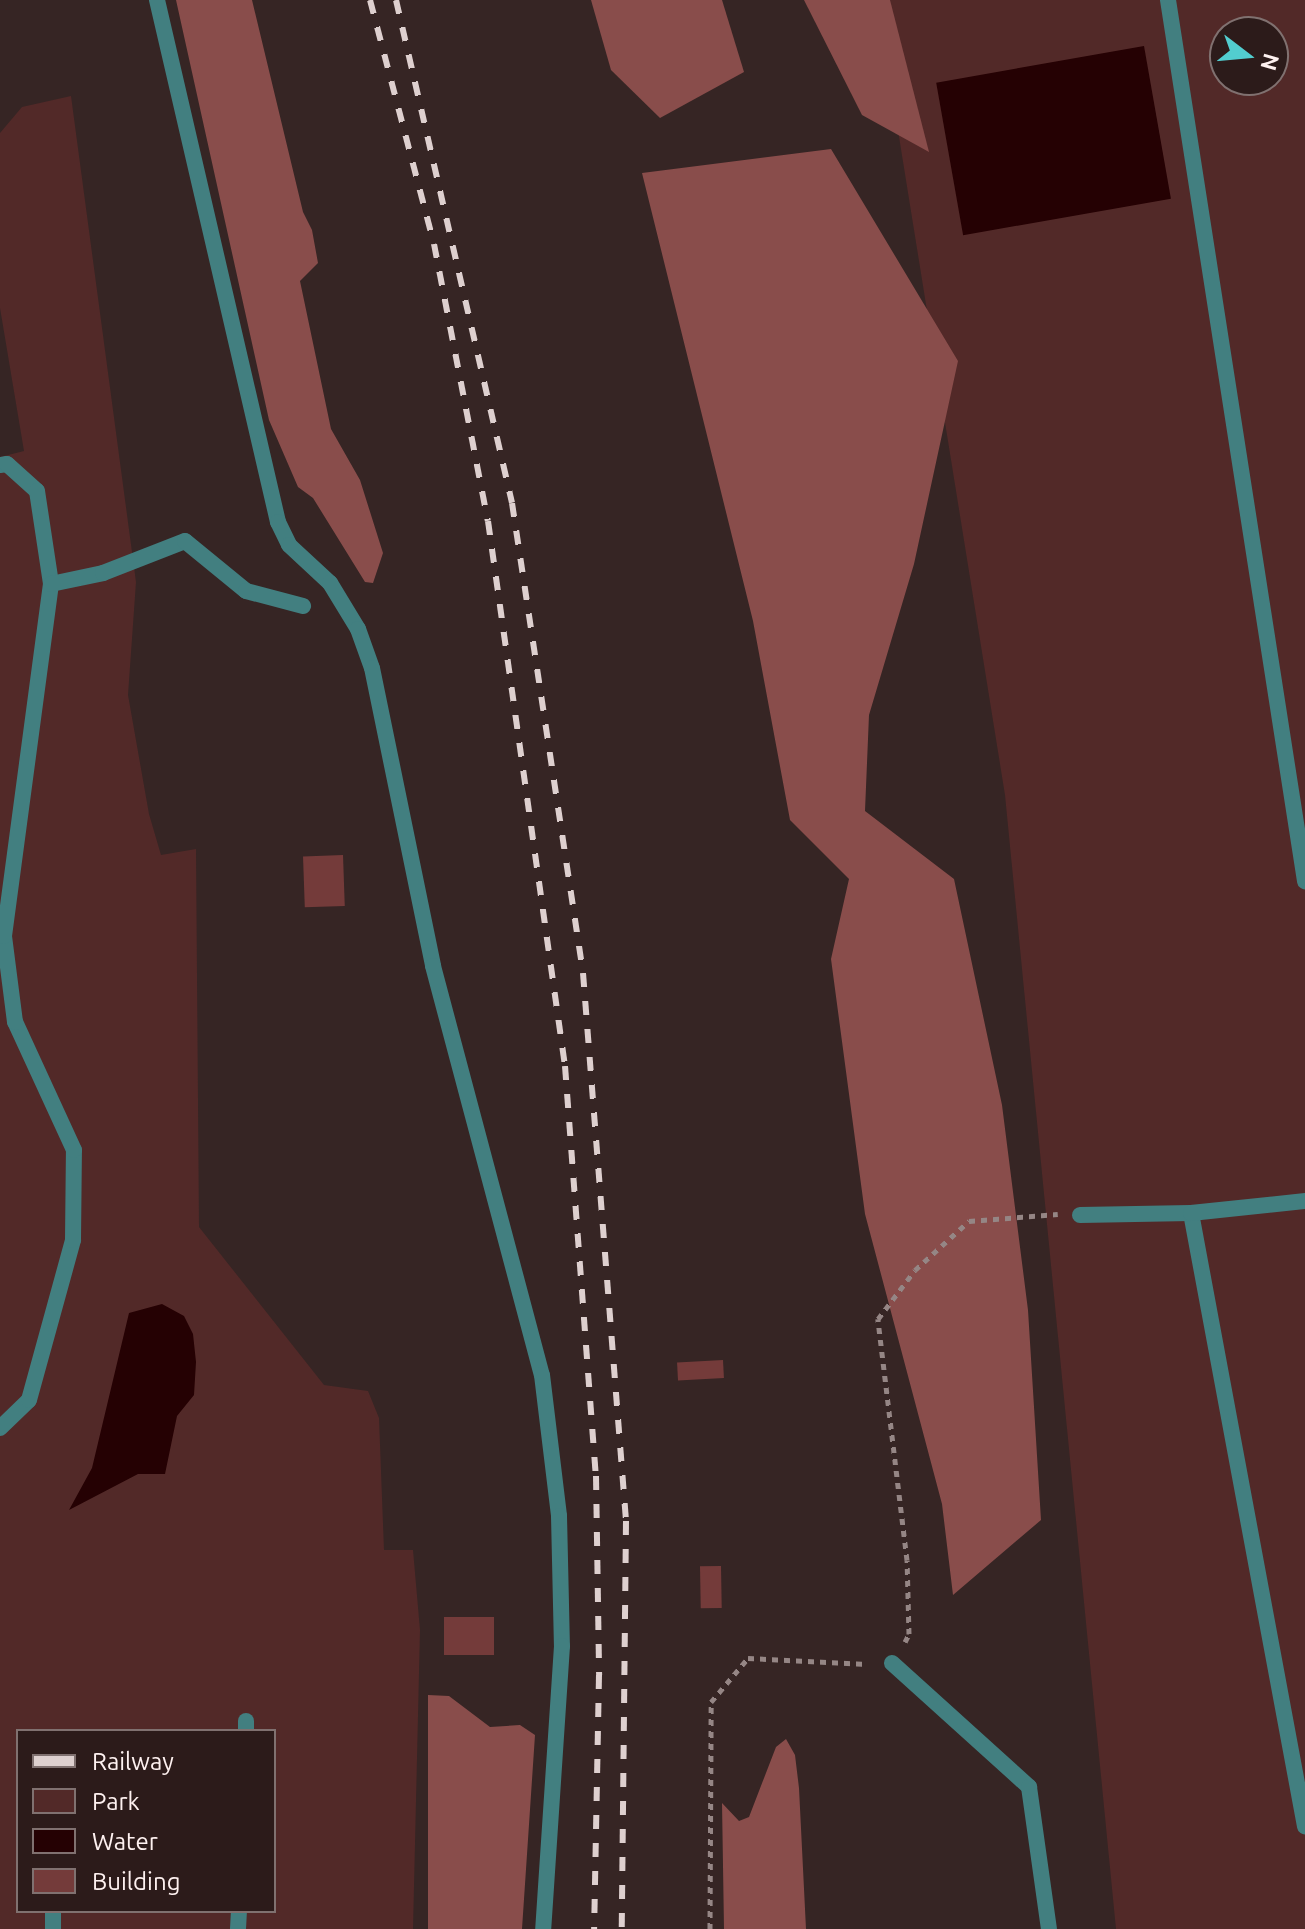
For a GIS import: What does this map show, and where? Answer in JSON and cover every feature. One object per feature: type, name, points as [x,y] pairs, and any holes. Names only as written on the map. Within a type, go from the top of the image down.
[{"type":"lane","points":[[157,0],[278,522],[289,545],[330,583],[358,629],[372,668],[433,966],[542,1375],[559,1516],[562,1646],[543,1929]]},
{"type":"lane","points":[[1168,0],[1305,881]]},
{"type":"lane","points":[[0,465],[7,464],[37,491],[51,584],[4,936],[15,1022],[74,1150],[73,1240],[29,1400],[0,1428]]},
{"type":"lane","points":[[51,584],[103,573],[185,541],[246,591],[303,606]]},
{"type":"lane","points":[[1080,1215],[1191,1213],[1305,1201]]},
{"type":"lane","points":[[1191,1213],[1305,1826]]},
{"type":"lane","points":[[892,1663],[1029,1787],[1049,1929]]},
{"type":"path","points":[[710,1929],[711,1702],[748,1658],[892,1663],[909,1634],[907,1575],[878,1319],[915,1270],[969,1221],[1036,1212],[1080,1215]]},
{"type":"green space","points":[[877,0],[1305,0],[1305,1929],[1116,1929],[1005,795]]},
{"type":"green space","points":[[71,96],[136,582],[128,695],[149,814],[161,855],[196,849],[199,1227],[324,1385],[368,1391],[379,1418],[384,1550],[413,1550],[420,1630],[413,1929],[0,1929],[0,457],[24,451],[0,308],[0,133],[22,107]]},
{"type":"shaded area","points":[[176,0],[252,0],[303,212],[312,230],[318,263],[300,281],[331,429],[360,480],[383,553],[373,583],[365,582],[313,498],[298,487],[269,420]]},
{"type":"shaded area","points":[[591,0],[722,0],[744,72],[660,118],[611,70]]},
{"type":"shaded area","points":[[804,0],[890,0],[929,152],[862,115]]},
{"type":"shaded area","points":[[831,149],[958,361],[914,564],[869,715],[865,811],[954,879],[1002,1105],[1028,1310],[1041,1520],[953,1595],[942,1504],[865,1214],[831,959],[849,879],[790,820],[753,621],[642,173]]},
{"type":"shaded area","points":[[428,1695],[449,1696],[490,1727],[520,1725],[535,1735],[522,1929],[428,1929]]},
{"type":"shaded area","points":[[786,1739],[795,1755],[799,1788],[806,1929],[724,1929],[722,1803],[739,1821],[749,1817],[776,1747]]},
{"type":"water","points":[[1144,46],[1171,199],[963,235],[936,83]]},
{"type":"water","points":[[162,1304],[184,1316],[193,1334],[196,1362],[194,1395],[177,1416],[165,1474],[138,1474],[69,1510],[92,1468],[129,1313]]},
{"type":"building","points":[[343,855],[345,906],[305,907],[303,856]]},
{"type":"building","points":[[723,1360],[724,1378],[678,1380],[677,1362]]},
{"type":"building","points":[[700,1566],[721,1566],[722,1608],[701,1608]]},
{"type":"building","points":[[444,1617],[494,1617],[494,1655],[444,1655]]},
{"type":"railway","points":[[370,0],[434,244],[488,521],[565,1066],[596,1476],[599,1675],[594,1929]]},
{"type":"railway","points":[[396,0],[512,503],[583,973],[626,1521],[622,1929]]}]
